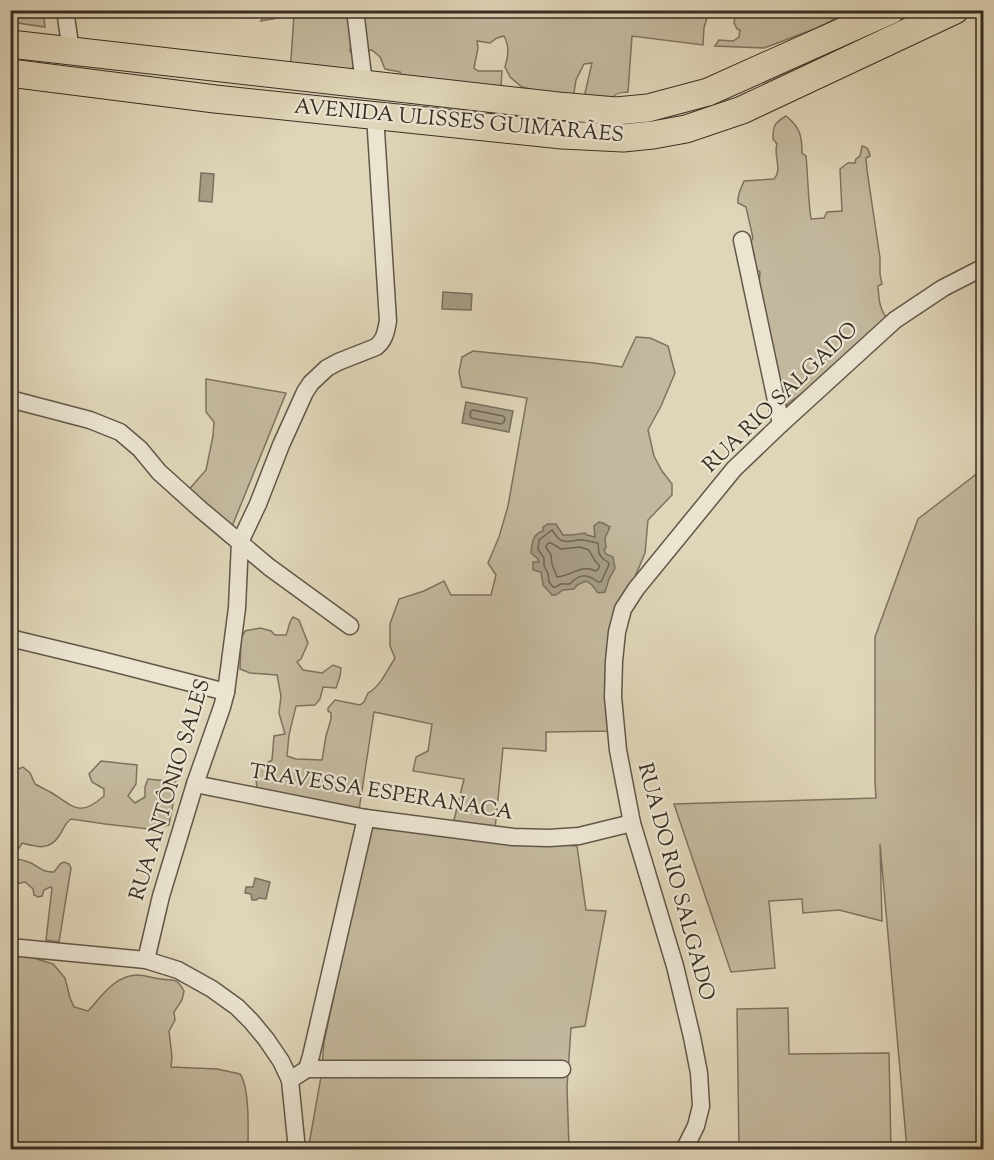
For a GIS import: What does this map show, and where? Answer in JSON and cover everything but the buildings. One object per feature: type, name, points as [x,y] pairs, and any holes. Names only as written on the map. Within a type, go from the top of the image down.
[{"type":"main road","name":"AVENIDA ULISSES GUIMARÃES","points":[[10,44],[616,111],[648,108],[717,89],[891,10]]},
{"type":"main road","name":"AVENIDA ULISSES GUIMARÃES","points":[[10,73],[215,99],[572,136],[623,138],[686,129],[742,110],[955,10]]},
{"type":"main road","points":[[215,99],[220,68]]},
{"type":"street","points":[[65,10],[71,51]]},
{"type":"street","points":[[355,10],[364,84]]},
{"type":"street","name":"RUA ANTÔNIO SALES","points":[[146,960],[161,896],[226,692],[237,608],[240,542],[281,445],[311,383],[327,368],[376,346],[385,336],[388,321],[375,115]]},
{"type":"street","points":[[742,240],[781,424]]},
{"type":"street","name":"RUA RIO SALGADO","points":[[636,589],[734,469],[781,424],[895,321],[943,288],[984,267]]},
{"type":"street","points":[[10,399],[90,420],[120,432],[200,509],[269,567],[350,626]]},
{"type":"street","name":"RUA DO RIO SALGADO","points":[[636,589],[623,609],[617,632],[614,688],[618,750],[632,823],[675,966],[699,1073],[701,1106],[696,1126],[686,1146],[682,1149]]},
{"type":"street","points":[[10,639],[226,692]]},
{"type":"street","name":"TRAVESSA ESPERANACA","points":[[195,784],[366,818],[528,838],[579,836],[632,823]]},
{"type":"street","points":[[307,1070],[366,818]]},
{"type":"street","points":[[10,947],[146,960],[178,970],[212,988],[237,1007],[266,1039],[280,1061],[290,1080],[297,1149]]},
{"type":"street","points":[[290,1080],[307,1070],[562,1070]]},
{"type":"shaded area","points":[[11,10],[43,11],[45,27],[11,22]]},
{"type":"shaded area","points":[[265,10],[709,11],[704,28],[703,45],[632,36],[628,92],[616,95],[607,103],[592,102],[585,93],[592,63],[584,64],[576,80],[573,99],[522,87],[510,77],[505,67],[508,51],[504,36],[490,43],[477,41],[474,68],[478,71],[502,71],[501,87],[402,80],[400,72],[385,69],[380,57],[372,50],[366,51],[351,42],[350,51],[355,56],[353,68],[343,73],[290,73],[294,15],[261,21]]},
{"type":"shaded area","points":[[736,10],[851,11],[817,28],[764,48],[715,46],[719,40],[733,41],[739,37],[740,30],[734,23]]},
{"type":"shaded area","points":[[786,116],[797,128],[801,137],[802,153],[806,156],[811,219],[824,218],[827,212],[842,211],[840,169],[848,163],[855,163],[860,156],[862,146],[869,151],[870,156],[866,158],[867,170],[882,284],[878,286],[881,307],[887,319],[805,392],[782,409],[758,298],[760,272],[754,268],[754,253],[749,246],[753,238],[746,207],[738,203],[738,200],[744,181],[774,179],[777,175],[777,144],[773,139],[773,131],[775,125]]},
{"type":"shaded area","points":[[636,337],[650,338],[668,346],[675,373],[648,430],[654,456],[672,484],[672,495],[648,520],[645,553],[628,593],[611,731],[546,732],[546,751],[503,748],[495,829],[453,824],[464,779],[413,771],[416,757],[428,751],[432,724],[374,712],[359,810],[257,792],[256,776],[259,765],[272,760],[274,736],[285,734],[279,713],[281,696],[277,675],[250,673],[240,669],[241,639],[245,631],[260,628],[271,631],[275,635],[286,635],[293,617],[299,620],[308,643],[301,659],[297,662],[303,670],[322,673],[333,665],[341,668],[336,688],[323,687],[320,699],[315,705],[296,706],[289,735],[287,756],[296,759],[322,760],[331,719],[328,708],[335,700],[360,705],[368,693],[380,682],[395,658],[390,646],[390,624],[399,599],[424,591],[444,581],[451,595],[491,595],[496,575],[488,563],[508,506],[527,398],[462,387],[459,372],[462,357],[473,351],[622,367]]},
{"type":"shaded area","points":[[206,379],[286,393],[231,529],[186,493],[206,470],[213,436],[214,422],[206,412]]},
{"type":"shaded area","points":[[983,469],[983,1149],[907,1149],[880,844],[882,921],[839,910],[803,913],[802,899],[769,901],[775,968],[731,972],[674,804],[876,798],[875,637],[918,519]]},
{"type":"shaded area","points":[[101,761],[137,765],[136,784],[128,796],[135,803],[145,797],[148,779],[177,782],[169,825],[149,829],[71,819],[55,841],[47,846],[22,843],[19,848],[12,846],[10,840],[11,772],[23,767],[30,773],[35,784],[72,806],[83,808],[96,803],[104,796],[104,789],[92,782],[89,774]]},
{"type":"shaded area","points":[[370,828],[577,846],[586,910],[606,911],[585,1026],[571,1028],[567,1087],[569,1149],[308,1150],[321,1077],[324,1042]]},
{"type":"shaded area","points":[[11,858],[28,862],[50,872],[54,872],[64,862],[69,864],[71,868],[59,942],[46,940],[52,888],[44,890],[42,896],[38,897],[25,882],[16,884],[11,881]]},
{"type":"shaded area","points":[[11,951],[53,964],[65,978],[74,1007],[88,1011],[109,988],[129,976],[140,975],[177,982],[184,991],[182,1000],[174,1012],[175,1020],[169,1031],[171,1067],[217,1069],[240,1074],[247,1099],[248,1149],[11,1150]]},
{"type":"shaded area","points":[[788,1008],[789,1054],[889,1053],[891,1149],[739,1149],[737,1009]]},
{"type":"water","points":[[201,173],[214,174],[212,202],[199,201]]},
{"type":"water","points":[[443,292],[472,294],[471,310],[442,309]]},
{"type":"water","points":[[466,402],[513,411],[509,432],[462,423]]},
{"type":"water","points":[[599,522],[610,527],[605,538],[604,550],[606,554],[613,557],[615,568],[605,592],[598,593],[586,581],[574,589],[563,590],[552,595],[543,585],[541,572],[533,570],[533,562],[539,562],[531,553],[535,537],[543,531],[543,527],[556,524],[563,535],[585,533],[595,537],[594,526]]},
{"type":"water","points":[[255,878],[270,882],[266,899],[252,900],[251,894],[245,893],[246,887],[253,887]]}]
